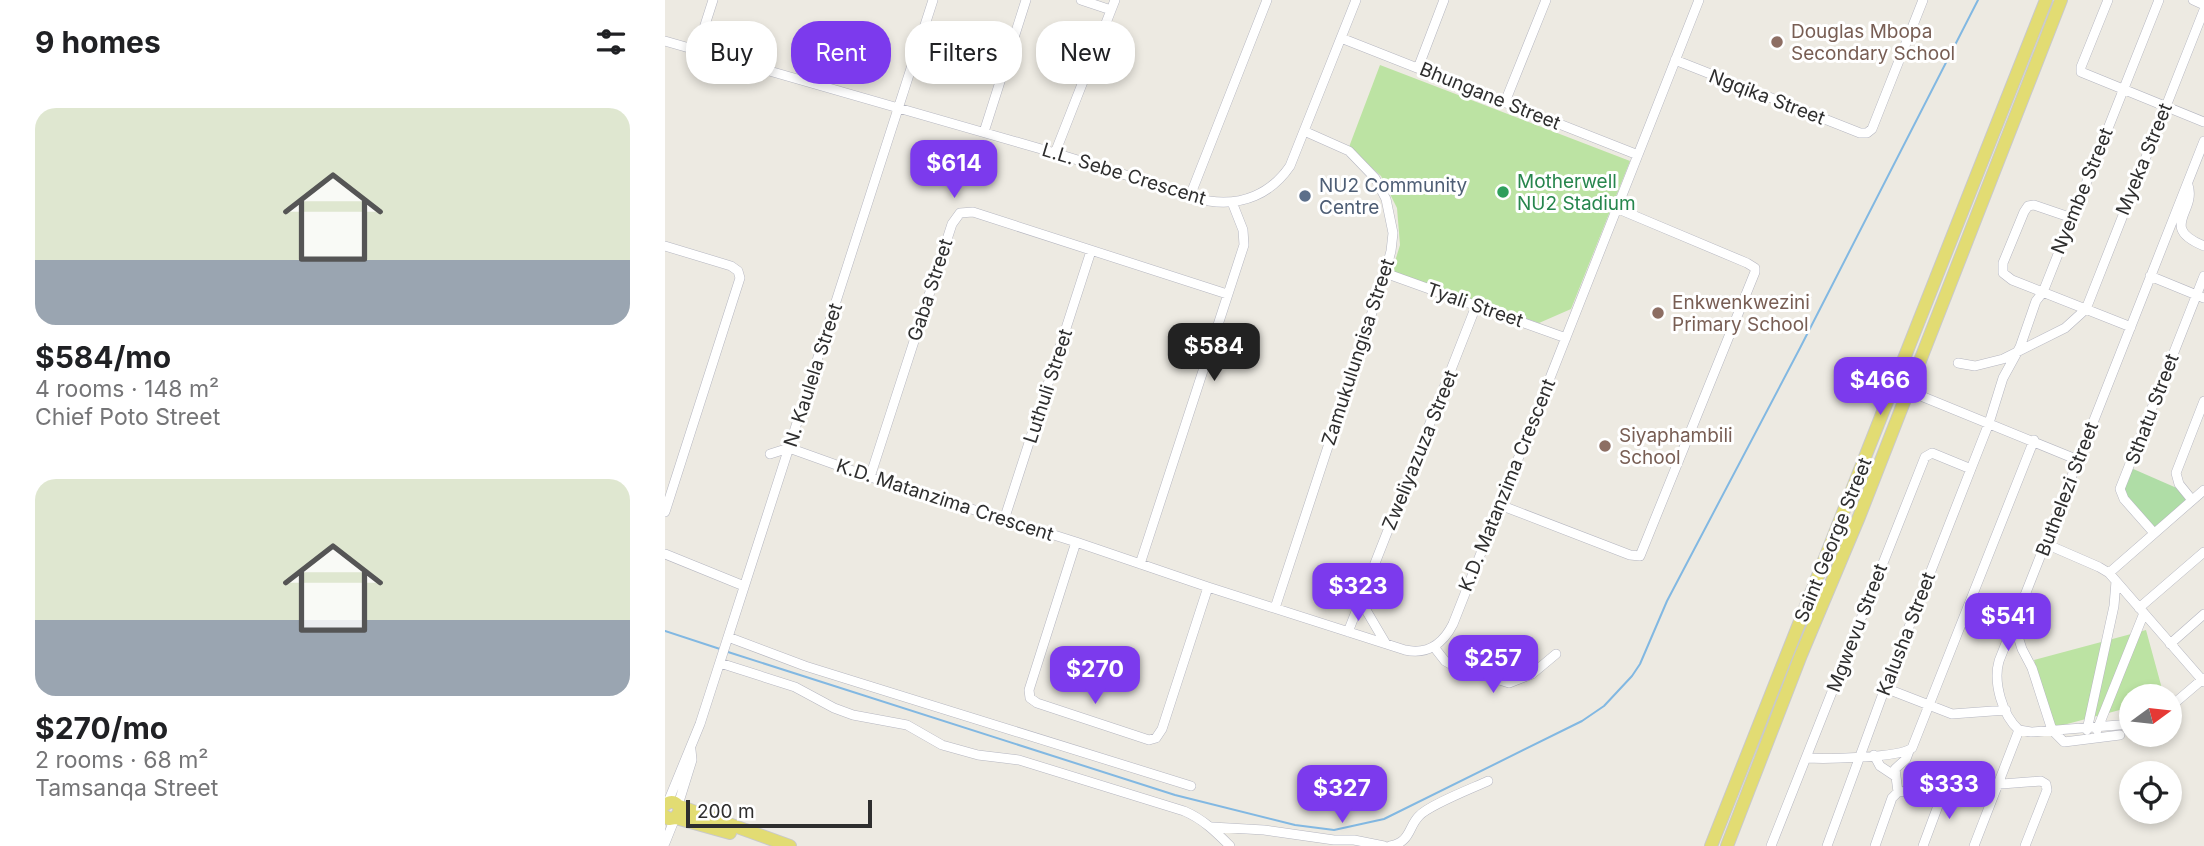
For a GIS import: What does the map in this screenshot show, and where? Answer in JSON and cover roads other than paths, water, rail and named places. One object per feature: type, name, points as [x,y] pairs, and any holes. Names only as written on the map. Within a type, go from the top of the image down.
[{"type":"main road","name":"Saint George Street","points":[[1711,846],[2046,0]]},
{"type":"main road","name":"Saint George Street","points":[[1727,846],[2061,0]]},
{"type":"main road","points":[[670,810],[771,846]]},
{"type":"main road","points":[[670,810],[790,846]]},
{"type":"street","points":[[706,21],[713,0]]},
{"type":"street","name":"N. Kaulela Street","points":[[665,843],[670,810],[685,758],[691,750],[720,662],[933,0]]},
{"type":"street","points":[[983,132],[1027,0]]},
{"type":"street","points":[[1055,153],[1113,5],[1081,0]]},
{"type":"street","points":[[1190,196],[1267,0]]},
{"type":"street","name":"L.L. Sebe Crescent","points":[[777,73],[1055,153],[1190,196],[1209,201],[1232,202],[1255,196],[1270,188],[1290,166],[1356,0]]},
{"type":"street","points":[[1418,68],[1444,0]]},
{"type":"street","points":[[1505,102],[1546,0]]},
{"type":"street","name":"K.D. Matanzima Crescent","points":[[789,449],[1412,652],[1434,647],[1453,624],[1699,0]]},
{"type":"street","name":"Ngqika Street","points":[[1675,61],[1860,133],[1867,132],[1872,129],[1923,0]]},
{"type":"street","points":[[2108,0],[2082,63],[2082,73],[2204,122]]},
{"type":"street","name":"Nyembe Street","points":[[2017,352],[2159,0]]},
{"type":"street","points":[[2193,0],[2204,5]]},
{"type":"street","name":"Myeka Street","points":[[2086,309],[2204,10]]},
{"type":"street","name":"Bhungane Street","points":[[1341,38],[1638,155]]},
{"type":"street","name":"L.L. Sebe Crescent","points":[[665,41],[686,47]]},
{"type":"street","name":"Zamukulungisa Street","points":[[1275,608],[1385,273],[1393,233],[1389,211],[1375,178],[1349,151],[1304,131]]},
{"type":"street","name":"Buthelezi Street","points":[[2018,730],[2011,722],[1996,681],[1999,661],[2187,184],[2200,164],[2204,141]]},
{"type":"street","points":[[2187,184],[2190,195],[2181,219],[2182,226],[2188,239],[2204,246]]},
{"type":"street","points":[[1140,564],[1244,238],[1232,202]]},
{"type":"street","points":[[2072,218],[2034,205],[2028,206],[2002,271],[2008,278],[2131,327]]},
{"type":"street","points":[[1500,505],[1630,555],[1640,556],[1755,272],[1755,268],[1747,262],[1616,208]]},
{"type":"street","name":"Gaba Street","points":[[870,477],[952,223],[957,215],[964,211],[1227,295]]},
{"type":"street","points":[[665,246],[735,268],[740,278],[665,512]]},
{"type":"street","name":"Luthuli Street","points":[[1004,520],[1091,251]]},
{"type":"street","name":"Tyali Street","points":[[1385,273],[1566,338]]},
{"type":"street","points":[[2150,276],[2200,296]]},
{"type":"street","name":"Sthatu Street","points":[[2154,533],[2124,499],[2120,489],[2200,296],[2204,276]]},
{"type":"street","name":"Zweliyazuza Street","points":[[1348,632],[1476,306]]},
{"type":"street","points":[[1958,363],[1975,366],[2003,359],[2065,328],[2086,309]]},
{"type":"street","name":"Kalusha Street","points":[[1827,846],[1858,757],[1989,423],[2003,378],[2017,352]]},
{"type":"street","points":[[1895,385],[2078,460]]},
{"type":"street","points":[[2192,500],[2179,484],[2176,473],[2204,401]]},
{"type":"street","points":[[1898,792],[1895,769],[1906,759],[1929,706],[2034,440]]},
{"type":"street","points":[[771,454],[789,449]]},
{"type":"street","name":"Mgwevu Street","points":[[1771,846],[1925,457],[1935,454],[1971,469]]},
{"type":"street","points":[[2109,573],[2204,490]]},
{"type":"street","points":[[1076,542],[1029,690],[1030,698],[1037,703],[1149,740],[1156,738],[1162,729],[1208,587]]},
{"type":"street","points":[[2046,544],[2109,573],[2203,680],[2182,697]]},
{"type":"street","points":[[2091,738],[2099,726],[2142,611],[2204,552]]},
{"type":"street","points":[[665,554],[744,586]]},
{"type":"street","points":[[2067,741],[2082,728],[2114,606],[2116,581]]},
{"type":"street","points":[[1363,594],[1366,610],[1386,644]]},
{"type":"street","points":[[2170,644],[2204,614]]},
{"type":"street","points":[[2014,624],[2052,730],[2064,741],[2119,735]]},
{"type":"street","points":[[727,639],[805,666],[1191,786]]},
{"type":"street","points":[[1434,647],[1445,661],[1452,665],[1509,683],[1532,674],[1556,654]]},
{"type":"street","points":[[720,662],[795,687],[853,715],[907,725],[942,745],[978,755],[1026,762],[1173,808],[1194,816],[1211,827],[1230,846]]},
{"type":"street","points":[[1885,688],[1955,714],[2006,710]]},
{"type":"street","points":[[1974,846],[2018,730],[2119,725]]},
{"type":"street","points":[[2082,728],[2091,738]]},
{"type":"street","points":[[1806,758],[1858,757],[1909,751]]},
{"type":"street","points":[[1874,755],[1880,766],[1895,776]]},
{"type":"street","points":[[1390,846],[1397,845],[1408,835],[1420,814],[1489,781]]},
{"type":"street","points":[[1875,846],[1892,798],[1898,792],[2036,781],[2046,784],[2045,795],[2025,846]]},
{"type":"street","points":[[1923,846],[1945,787]]},
{"type":"street","points":[[1211,827],[1264,830],[1384,846]]},
{"type":"waterway","points":[[728,652],[1175,795],[1295,825],[1334,830],[1384,819],[1582,721],[1604,706],[1640,664],[1667,601],[1978,0]]},
{"type":"waterway","points":[[665,631],[720,649]]},
{"type":"place","name":"Douglas Mbopa Secondary School","points":[[1777,42]]},
{"type":"place","name":"Motherwell NU2 Stadium","points":[[1503,192]]},
{"type":"place","name":"NU2 Community Centre","points":[[1305,196]]},
{"type":"place","name":"Enkwenkwezini Primary School","points":[[1658,313]]},
{"type":"place","name":"Siyaphambili School","points":[[1605,446]]}]
